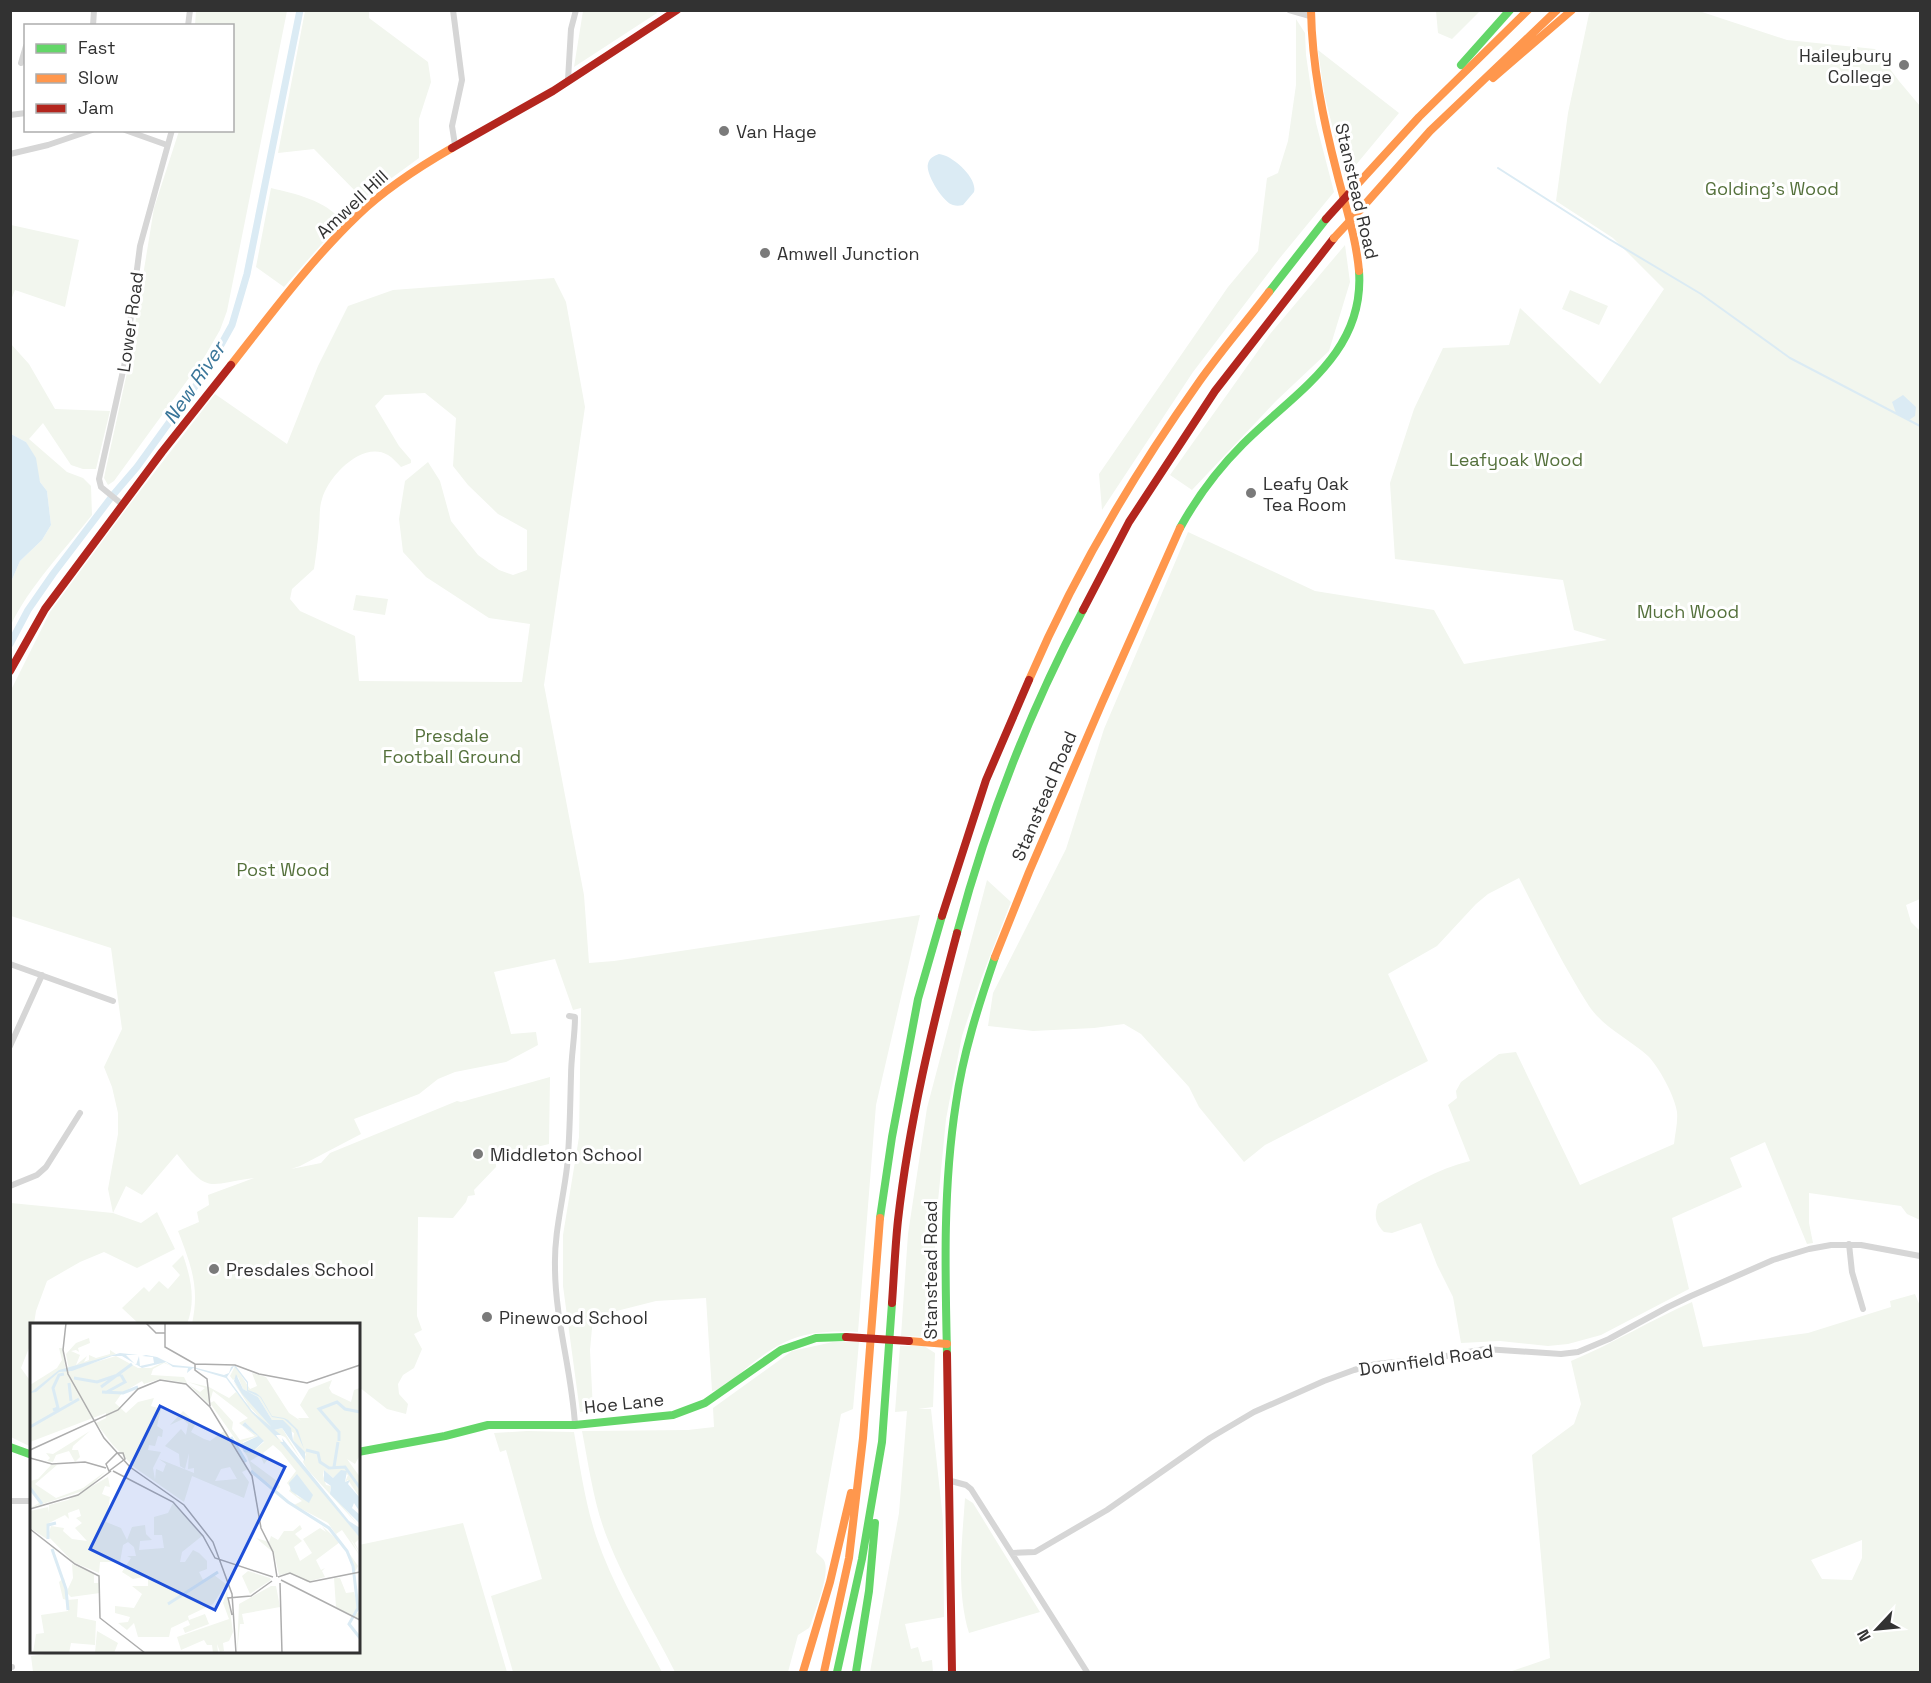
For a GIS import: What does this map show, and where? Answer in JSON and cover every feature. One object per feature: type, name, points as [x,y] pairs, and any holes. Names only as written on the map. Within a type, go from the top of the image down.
[{"type":"main road","name":"Amwell Hill","points":[[10,671],[45,609],[162,452],[272,313],[359,214],[384,193],[455,145],[553,91],[677,10]]},
{"type":"main road","points":[[1419,117],[1470,54],[1510,10]]},
{"type":"main road","points":[[824,1672],[849,1558],[863,1438],[879,1222],[894,1126],[918,999],[946,898],[986,780],[1045,642],[1113,513],[1199,382],[1326,219],[1419,117],[1528,10]]},
{"type":"main road","points":[[856,1672],[868,1592],[882,1442],[898,1221],[910,1139],[941,993],[964,906],[1002,787],[1062,649],[1129,522],[1215,391],[1334,238],[1431,131],[1557,10]]},
{"type":"main road","points":[[1431,131],[1572,10]]},
{"type":"main road","name":"Stanstead Road","points":[[952,1672],[951,1481],[944,1262],[946,1201],[956,1103],[963,1064],[980,999],[1010,915],[1140,614],[1185,517],[1202,491],[1241,446],[1327,367],[1344,342],[1356,307],[1360,281],[1356,245],[1322,112],[1314,66],[1311,14]]},
{"type":"main road","name":"Hoe Lane","points":[[360,1452],[445,1436],[488,1425],[575,1425],[658,1418],[686,1411],[712,1399],[781,1350],[816,1338],[846,1337],[947,1344]]},
{"type":"main road","points":[[803,1672],[830,1581],[863,1438]]},
{"type":"main road","points":[[837,1672],[862,1559],[882,1442]]},
{"type":"main road","points":[[10,1447],[30,1454]]},
{"type":"street","points":[[453,10],[462,80],[452,126],[455,145]]},
{"type":"street","points":[[568,80],[571,29],[576,10]]},
{"type":"street","points":[[1289,10],[1311,14]]},
{"type":"street","points":[[21,63],[24,53]]},
{"type":"street","points":[[10,154],[48,145],[86,132]]},
{"type":"street","points":[[131,132],[167,145]]},
{"type":"street","name":"Lower Road","points":[[123,505],[101,487],[99,479],[125,362],[140,246],[171,132]]},
{"type":"street","points":[[10,964],[112,1001]]},
{"type":"street","points":[[10,1046],[42,975]]},
{"type":"street","points":[[569,1016],[575,1017],[575,1035],[567,1166],[557,1231],[555,1265],[557,1304],[572,1385],[575,1425]]},
{"type":"street","points":[[10,1186],[37,1175],[46,1167],[80,1113]]},
{"type":"street","points":[[1849,1244],[1852,1272],[1863,1309]]},
{"type":"street","name":"Downfield Road","points":[[1029,1554],[1125,1499],[1210,1438],[1254,1412],[1324,1381],[1376,1364],[1435,1358],[1485,1348],[1561,1354],[1578,1352],[1609,1339],[1668,1307],[1773,1260],[1809,1249],[1849,1244],[1920,1256]]},
{"type":"street","points":[[951,1481],[966,1485],[971,1489],[1087,1672]]},
{"type":"street","points":[[10,1501],[30,1501]]},
{"type":"street","points":[[1012,1553],[1029,1554],[1022,1568]]},
{"type":"green space","points":[[655,10],[657,13],[574,67],[583,11]]},
{"type":"green space","points":[[1436,10],[1480,11],[1452,39],[1438,33]]},
{"type":"green space","points":[[1593,10],[1699,11],[1787,40],[1875,49],[1920,106],[1920,899],[1906,905],[1911,922],[1920,931],[1920,1220],[1907,1214],[1901,1206],[1809,1193],[1809,1223],[1813,1243],[1807,1244],[1765,1142],[1730,1158],[1742,1187],[1672,1218],[1689,1289],[1601,1335],[1568,1344],[1548,1346],[1500,1341],[1461,1343],[1453,1297],[1437,1265],[1421,1223],[1392,1233],[1384,1232],[1377,1222],[1376,1212],[1378,1204],[1411,1185],[1470,1161],[1448,1105],[1457,1098],[1456,1091],[1461,1082],[1499,1054],[1516,1052],[1580,1185],[1674,1144],[1676,1128],[1676,1106],[1657,1067],[1641,1050],[1609,1027],[1589,1006],[1561,959],[1519,878],[1488,894],[1437,946],[1388,974],[1428,1061],[1265,1145],[1244,1162],[1199,1107],[1189,1087],[1141,1034],[1124,1024],[1033,1031],[988,1026],[993,993],[1066,849],[1104,729],[1188,532],[1315,591],[1434,610],[1464,664],[1607,640],[1574,630],[1563,580],[1395,559],[1390,483],[1414,409],[1443,348],[1509,345],[1520,308],[1600,384],[1664,289],[1613,238],[1556,201],[1568,113],[1589,14]]},
{"type":"green space","points":[[196,11],[287,11],[227,311],[220,330],[205,356],[114,481],[108,485],[104,478],[128,368],[154,208],[179,132],[234,132],[234,24],[195,24]]},
{"type":"green space","points":[[305,11],[369,11],[369,18],[428,62],[431,82],[419,119],[419,158],[363,199],[314,149],[278,153]]},
{"type":"green space","points":[[1296,19],[1305,33],[1316,123],[1334,192],[1279,259],[1193,372],[1102,510],[1099,474],[1228,287],[1258,251],[1267,178],[1278,173],[1288,141],[1296,85]]},
{"type":"green space","points":[[1318,50],[1399,113],[1345,178],[1324,93]]},
{"type":"green space","points":[[271,188],[319,203],[342,221],[284,287],[256,267]]},
{"type":"green space","points":[[11,225],[79,240],[65,307],[15,290],[11,300]]},
{"type":"green space","points":[[1345,245],[1350,282],[1329,351],[1276,401],[1192,490],[1170,475],[1270,334]]},
{"type":"green space","points":[[554,278],[566,302],[585,407],[544,685],[584,895],[589,963],[920,915],[876,1105],[858,1332],[826,1332],[800,1336],[776,1347],[727,1384],[712,1391],[706,1298],[656,1301],[593,1317],[590,1350],[593,1410],[580,1412],[563,1286],[563,1235],[579,1137],[581,1008],[573,1010],[555,959],[494,972],[511,1034],[536,1032],[538,1045],[506,1062],[455,1072],[438,1079],[419,1094],[354,1119],[361,1134],[291,1169],[321,1163],[330,1153],[457,1101],[461,1102],[550,1077],[549,1144],[496,1157],[496,1167],[474,1190],[475,1195],[468,1196],[453,1218],[418,1217],[417,1316],[422,1330],[414,1334],[422,1349],[414,1368],[403,1375],[398,1384],[399,1394],[408,1404],[406,1414],[387,1409],[360,1388],[360,1323],[192,1323],[195,1287],[178,1231],[199,1222],[197,1212],[209,1205],[208,1195],[254,1178],[210,1184],[196,1176],[177,1154],[142,1195],[126,1186],[113,1213],[108,1189],[118,1134],[118,1113],[112,1087],[104,1067],[122,1029],[111,948],[11,916],[11,690],[50,612],[215,394],[287,444],[318,366],[348,306],[393,290]],"holes":[[[425,393],[456,418],[453,466],[468,485],[498,514],[527,530],[527,570],[513,575],[499,570],[478,555],[451,521],[440,481],[428,462],[405,481],[399,519],[403,552],[426,577],[489,618],[530,624],[522,682],[359,681],[355,636],[300,611],[290,599],[292,589],[314,569],[320,509],[325,490],[348,463],[368,452],[388,455],[401,467],[411,463],[375,406],[385,395]]]},
{"type":"green space","points":[[1570,290],[1608,306],[1599,325],[1562,309]]},
{"type":"green space","points":[[11,344],[29,364],[55,409],[110,411],[96,469],[83,469],[71,465],[43,423],[29,439],[67,472],[83,478],[91,486],[92,515],[37,583],[11,625],[11,582],[20,561],[42,540],[51,525],[47,491],[40,482],[26,442],[11,434]]},
{"type":"green space","points":[[356,595],[388,599],[385,615],[353,610]]},
{"type":"green space","points":[[987,880],[1011,902],[962,1036],[946,1119],[935,1232],[935,1333],[927,1337],[901,1336],[908,1234],[927,1108]]},
{"type":"green space","points":[[11,1203],[113,1213],[141,1223],[157,1212],[175,1249],[137,1268],[104,1252],[80,1262],[47,1281],[34,1323],[30,1323],[30,1346],[21,1368],[30,1381],[30,1446],[11,1437]]},
{"type":"green space","points":[[183,1255],[192,1298],[187,1323],[138,1323],[122,1308],[144,1287],[149,1292],[159,1281],[168,1289],[180,1275],[172,1266]]},
{"type":"green space","points":[[1915,1294],[1920,1306],[1920,1672],[1509,1672],[1550,1658],[1532,1455],[1574,1424],[1581,1404],[1571,1361],[1692,1302],[1703,1347],[1808,1333],[1891,1307],[1890,1301]],"holes":[[[1862,1540],[1862,1558],[1852,1580],[1822,1579],[1811,1560]]]},
{"type":"green space","points":[[833,1342],[859,1342],[853,1409],[841,1414],[816,1552],[824,1560],[826,1569],[811,1624],[798,1635],[788,1672],[675,1672],[631,1590],[608,1540],[595,1500],[582,1431],[688,1430],[714,1427],[713,1408],[792,1351]]},
{"type":"green space","points":[[900,1346],[924,1346],[935,1353],[933,1407],[918,1409],[931,1409],[943,1520],[944,1617],[905,1624],[911,1649],[918,1647],[922,1662],[932,1660],[933,1672],[870,1672],[899,1513],[907,1411],[895,1412]]},
{"type":"green space","points":[[574,1432],[583,1484],[602,1554],[626,1606],[662,1672],[513,1672],[491,1596],[542,1579],[506,1450],[500,1452],[494,1433]]},
{"type":"green space","points":[[965,1498],[973,1503],[1040,1612],[969,1633],[961,1583]]},
{"type":"green space","points":[[463,1523],[507,1672],[33,1672],[31,1656],[54,1653],[360,1653],[360,1545]]},
{"type":"shaded area","points":[[939,154],[951,158],[972,180],[974,192],[963,205],[955,206],[944,199],[929,174],[928,164],[934,156]]},
{"type":"shaded area","points":[[1903,395],[1916,407],[1915,416],[1909,420],[1896,413],[1892,402]]},
{"type":"shaded area","points":[[11,434],[26,442],[36,458],[40,482],[47,491],[51,525],[42,540],[20,561],[11,582]]},
{"type":"waterway","name":"New River","points":[[10,644],[28,610],[53,574],[137,467],[207,370],[232,325],[247,274],[300,10]]},
{"type":"waterway","points":[[1498,168],[1701,294],[1790,358],[1920,426]]},
{"type":"traffic: fast","points":[[1461,65],[1510,10]]},
{"type":"traffic: fast","points":[[1269,292],[1326,219]]},
{"type":"traffic: fast","points":[[1180,528],[1201,494],[1225,463],[1304,389],[1338,349],[1351,326],[1358,300],[1359,271]]},
{"type":"traffic: fast","points":[[957,933],[982,850],[1011,768],[1027,727],[1083,610]]},
{"type":"traffic: fast","points":[[880,1218],[892,1137],[918,999],[942,916]]},
{"type":"traffic: fast","points":[[947,1354],[946,1228],[952,1134],[967,1047],[995,957]]},
{"type":"traffic: fast","points":[[837,1672],[862,1559],[882,1442],[892,1303]]},
{"type":"traffic: fast","points":[[360,1452],[445,1436],[488,1425],[575,1425],[673,1415],[705,1403],[781,1350],[816,1338],[846,1337]]},
{"type":"traffic: fast","points":[[10,1447],[30,1454]]},
{"type":"traffic: fast","points":[[856,1672],[869,1591],[875,1523]]},
{"type":"traffic: slow","points":[[1311,10],[1319,92],[1353,233],[1359,271]]},
{"type":"traffic: slow","points":[[1354,188],[1419,117],[1528,10]]},
{"type":"traffic: slow","points":[[1360,210],[1430,131],[1557,10]]},
{"type":"traffic: slow","points":[[1493,78],[1572,10]]},
{"type":"traffic: slow","points":[[231,365],[308,269],[358,215],[379,196],[452,148]]},
{"type":"traffic: slow","points":[[1334,238],[1360,210]]},
{"type":"traffic: slow","points":[[1029,680],[1065,602],[1128,489],[1199,382],[1269,292]]},
{"type":"traffic: slow","points":[[995,957],[1029,872],[1180,528]]},
{"type":"traffic: slow","points":[[824,1672],[849,1558],[863,1438],[880,1218]]},
{"type":"traffic: slow","points":[[909,1341],[947,1344]]},
{"type":"traffic: slow","points":[[803,1672],[830,1582],[851,1493]]},
{"type":"traffic: jam","points":[[452,148],[553,91],[677,10]]},
{"type":"traffic: jam","points":[[1326,219],[1354,188]]},
{"type":"traffic: jam","points":[[1083,610],[1129,522],[1215,391],[1334,238]]},
{"type":"traffic: jam","points":[[10,671],[45,609],[162,452],[231,365]]},
{"type":"traffic: jam","points":[[942,916],[986,780],[1029,680]]},
{"type":"traffic: jam","points":[[892,1303],[898,1220],[908,1147],[930,1040],[957,933]]},
{"type":"traffic: jam","points":[[846,1337],[909,1341]]},
{"type":"traffic: jam","points":[[947,1354],[952,1672]]},
{"type":"place","name":"Haileybury College","points":[[1904,65]]},
{"type":"place","name":"Van Hage","points":[[724,131]]},
{"type":"place","name":"Amwell Junction","points":[[765,253]]},
{"type":"place","name":"Leafy Oak Tea Room","points":[[1251,493]]},
{"type":"place","name":"Middleton School","points":[[478,1154]]},
{"type":"place","name":"Presdales School","points":[[214,1269]]},
{"type":"place","name":"Pinewood School","points":[[487,1317]]},
{"type":"park label","name":"Golding's Wood","points":[[1772,188]]},
{"type":"park label","name":"Leafyoak Wood","points":[[1516,459]]},
{"type":"park label","name":"Much Wood","points":[[1688,611]]},
{"type":"park label","name":"Presdale Football Ground","points":[[452,745]]},
{"type":"park label","name":"Post Wood","points":[[283,869]]}]
